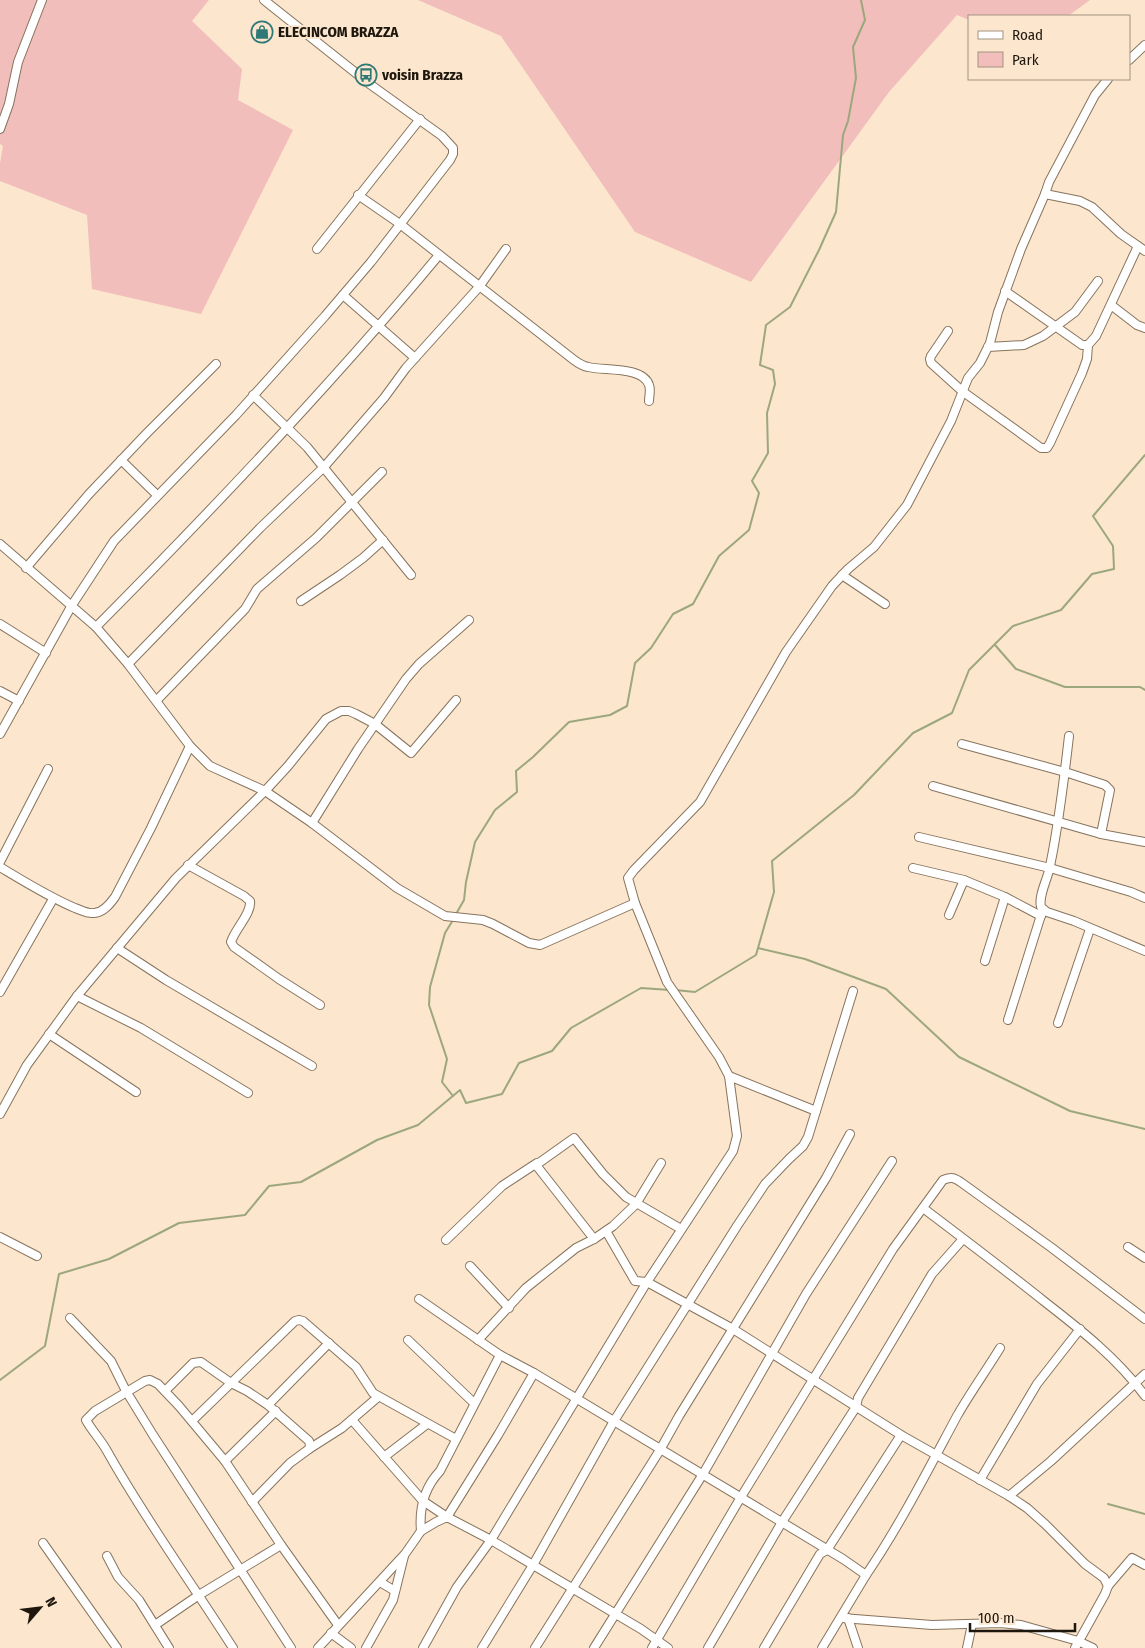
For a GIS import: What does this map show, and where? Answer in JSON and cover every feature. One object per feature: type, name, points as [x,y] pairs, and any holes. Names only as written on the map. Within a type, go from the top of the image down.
[{"type":"street","points":[[0,129],[9,104],[18,62],[42,0]]},
{"type":"street","points":[[0,734],[72,605],[114,541],[253,395],[344,295],[453,154],[453,148],[449,143],[420,119],[371,84],[264,0]]},
{"type":"street","points":[[1130,59],[1145,45]]},
{"type":"street","points":[[423,1648],[457,1587],[491,1540],[647,1282],[733,1151],[736,1143],[730,1076],[667,982],[635,902],[629,883],[630,874],[700,802],[786,652],[832,586],[874,547],[907,505],[951,421],[968,378],[980,363],[988,347],[1020,250],[1049,182],[1095,95],[1107,80]]},
{"type":"street","points":[[317,249],[420,119]]},
{"type":"street","points":[[948,331],[930,359],[931,363],[962,391],[1041,448],[1046,448],[1082,373],[1087,359],[1088,345],[1096,336],[1142,249],[1121,234],[1092,207],[1075,199],[1045,194]]},
{"type":"street","points":[[358,195],[400,224],[581,365],[618,370],[639,375],[646,379],[650,386],[649,401]]},
{"type":"street","points":[[128,664],[254,535],[324,467],[384,398],[415,358],[479,287],[506,249]]},
{"type":"street","points":[[96,627],[288,428],[439,255]]},
{"type":"street","points":[[988,347],[1024,345],[1043,336],[1075,312],[1098,282]]},
{"type":"street","points":[[1005,292],[1082,344],[1088,345]]},
{"type":"street","points":[[344,295],[415,358]]},
{"type":"street","points":[[1111,305],[1137,325],[1145,328]]},
{"type":"street","points":[[26,568],[89,494],[216,364]]},
{"type":"street","points":[[253,395],[288,428],[324,467],[411,575]]},
{"type":"street","points":[[121,460],[158,494]]},
{"type":"street","points":[[157,700],[245,609],[257,589],[316,538],[382,472]]},
{"type":"street","points":[[300,601],[340,575],[384,540]]},
{"type":"street","points":[[0,544],[96,627],[157,700],[190,746],[210,766],[265,791],[312,823],[397,888],[444,916],[483,920],[534,945],[540,946],[635,902]]},
{"type":"street","points":[[842,575],[885,604]]},
{"type":"street","points":[[312,823],[398,690],[419,664],[469,620]]},
{"type":"street","points":[[0,624],[46,652]]},
{"type":"street","points":[[0,690],[19,701]]},
{"type":"street","points":[[0,1114],[27,1065],[77,996],[176,878],[265,791],[326,719],[341,711],[349,711],[375,724],[411,753],[456,700]]},
{"type":"street","points":[[1008,1020],[1042,913],[1040,904],[1050,868],[1069,736]]},
{"type":"street","points":[[962,744],[1065,772],[1109,787],[1101,834]]},
{"type":"street","points":[[0,867],[53,899],[86,912],[95,913],[108,906],[115,897],[151,828],[190,746]]},
{"type":"street","points":[[0,862],[48,770]]},
{"type":"street","points":[[933,786],[1101,834],[1145,842]]},
{"type":"street","points":[[920,837],[1050,868],[1131,892],[1145,898]]},
{"type":"street","points":[[188,865],[250,901],[250,909],[231,942],[234,947],[320,1005]]},
{"type":"street","points":[[913,868],[964,880],[1042,913],[1090,929],[1145,951]]},
{"type":"street","points":[[949,915],[964,880]]},
{"type":"street","points":[[984,962],[1005,898]]},
{"type":"street","points":[[0,992],[53,899]]},
{"type":"street","points":[[1058,1023],[1090,929]]},
{"type":"street","points":[[118,948],[166,980],[312,1066]]},
{"type":"street","points":[[482,1648],[533,1565],[614,1421],[688,1304],[765,1184],[803,1146],[808,1137],[852,991]]},
{"type":"street","points":[[77,996],[141,1028],[248,1093]]},
{"type":"street","points":[[49,1034],[136,1092]]},
{"type":"street","points":[[730,1076],[816,1111]]},
{"type":"street","points":[[535,1648],[571,1588],[660,1450],[826,1178],[850,1134]]},
{"type":"street","points":[[446,1240],[502,1186],[574,1138],[603,1174],[626,1197],[681,1229]]},
{"type":"street","points":[[594,1648],[704,1474],[806,1294],[892,1161]]},
{"type":"street","points":[[537,1163],[537,1168],[594,1240]]},
{"type":"street","points":[[478,1340],[526,1288],[576,1248],[594,1240],[606,1231],[636,1204],[661,1163]]},
{"type":"street","points":[[652,1648],[741,1497],[893,1249],[943,1180],[949,1177],[956,1178],[1145,1319]]},
{"type":"street","points":[[923,1208],[1080,1329],[1111,1357],[1135,1382],[1145,1396]]},
{"type":"street","points":[[606,1231],[635,1281],[647,1282],[733,1329],[900,1435],[1009,1496],[1027,1508],[1045,1524],[1085,1564],[1104,1578],[1108,1586]]},
{"type":"street","points":[[0,1238],[37,1256]]},
{"type":"street","points":[[708,1648],[782,1522],[856,1407],[858,1398],[932,1274],[963,1238]]},
{"type":"street","points":[[1128,1247],[1145,1258]]},
{"type":"street","points":[[470,1266],[509,1308]]},
{"type":"street","points":[[419,1299],[500,1354],[660,1450],[704,1474],[866,1575]]},
{"type":"street","points":[[70,1318],[111,1361],[126,1391],[291,1648]]},
{"type":"street","points":[[192,1421],[299,1320],[303,1321],[356,1366],[373,1392],[378,1396],[456,1439]]},
{"type":"street","points":[[980,1480],[1037,1384],[1080,1329]]},
{"type":"street","points":[[408,1340],[474,1403]]},
{"type":"street","points":[[268,1405],[329,1343]]},
{"type":"street","points":[[822,1648],[845,1618],[866,1575],[937,1455],[958,1415],[1000,1348]]},
{"type":"street","points":[[421,1531],[420,1518],[423,1501],[429,1486],[440,1471],[500,1354]]},
{"type":"street","points":[[165,1391],[197,1361],[201,1362],[276,1411],[309,1441],[309,1449]]},
{"type":"street","points":[[318,1648],[380,1582],[421,1531],[447,1517],[498,1436],[534,1373]]},
{"type":"street","points":[[1009,1496],[1051,1461],[1145,1374]]},
{"type":"street","points":[[233,1648],[146,1518],[106,1449],[86,1420],[95,1411],[145,1381],[150,1380],[158,1384],[225,1461],[281,1545],[338,1625]]},
{"type":"street","points":[[252,1502],[290,1463],[342,1428],[378,1396]]},
{"type":"street","points":[[225,1461],[276,1411]]},
{"type":"street","points":[[352,1420],[423,1501],[447,1517],[491,1540],[615,1614],[668,1648]]},
{"type":"street","points":[[384,1457],[427,1424]]},
{"type":"street","points":[[764,1648],[820,1554],[827,1550],[900,1435]]},
{"type":"street","points":[[43,1543],[117,1648]]},
{"type":"street","points":[[155,1625],[199,1595],[281,1545]]},
{"type":"street","points":[[366,1648],[393,1600],[404,1554]]},
{"type":"street","points":[[107,1556],[118,1577],[139,1600],[169,1648]]},
{"type":"street","points":[[1077,1645],[1108,1586],[1132,1558],[1145,1565]]},
{"type":"street","points":[[380,1582],[395,1591]]},
{"type":"street","points":[[845,1618],[932,1625],[1000,1623],[1021,1625],[1077,1645],[1093,1648]]},
{"type":"street","points":[[845,1618],[858,1648]]},
{"type":"street","points":[[967,1648],[972,1624]]},
{"type":"street","points":[[332,1633],[352,1648]]},
{"type":"green space","points":[[0,0],[209,0],[192,21],[242,69],[238,100],[293,130],[201,314],[92,289],[87,215],[0,181],[0,163],[3,146],[0,144]]},
{"type":"green space","points":[[418,0],[1090,0],[1069,15],[968,15],[968,20],[957,15],[889,92],[751,282],[635,232],[501,36]]},
{"type":"waterway","points":[[456,914],[464,900],[475,842],[495,810],[517,792],[516,771],[569,722],[610,715],[627,706],[635,663],[651,648],[673,614],[693,604],[719,556],[749,530],[759,493],[752,481],[768,453],[767,413],[775,384],[773,370],[760,365],[766,325],[790,307],[836,212],[843,135],[848,121],[856,78],[853,47],[865,20],[861,0]]},
{"type":"waterway","points":[[675,990],[695,992],[756,955],[774,892],[772,861],[854,795],[913,733],[952,713],[969,670],[1013,626],[1061,610],[1092,574],[1114,569],[1113,546],[1093,516],[1145,455]]},
{"type":"waterway","points":[[995,645],[1016,669],[1065,687],[1140,687],[1145,690]]},
{"type":"waterway","points":[[453,920],[445,933],[430,987],[429,1005],[447,1059],[442,1082],[453,1096]]},
{"type":"waterway","points":[[758,948],[805,959],[886,989],[959,1057],[1070,1111],[1145,1129]]},
{"type":"waterway","points":[[0,1380],[45,1346],[59,1274],[109,1259],[179,1223],[245,1215],[269,1186],[301,1182],[377,1140],[418,1125],[460,1090],[466,1103],[502,1094],[519,1063],[552,1051],[571,1028],[641,988],[670,990]]},
{"type":"waterway","points":[[1108,1504],[1145,1514]]},
{"type":"place","name":"ELECINCOM BRAZZA","points":[[262,32]]},
{"type":"place","name":"voisin Brazza","points":[[366,75]]}]
